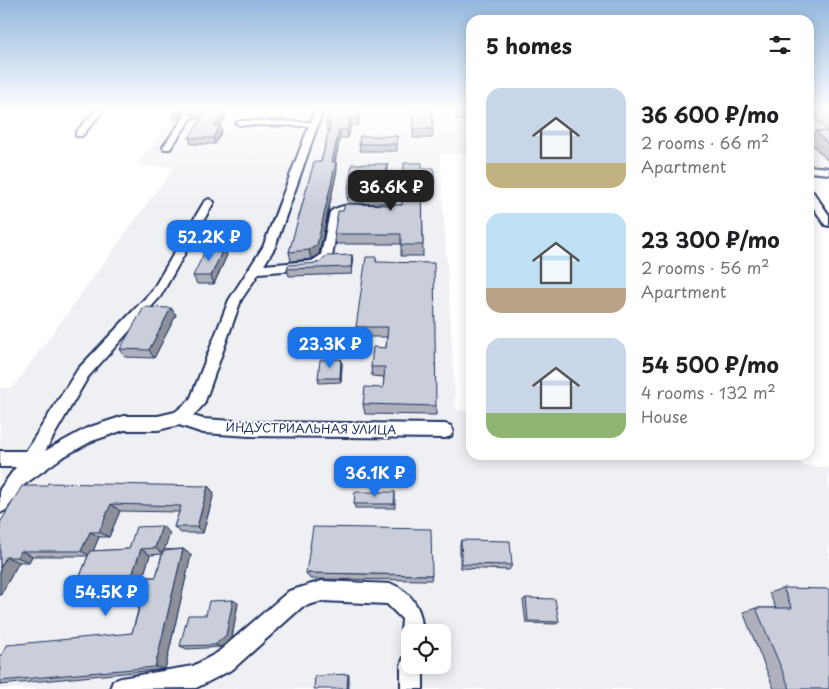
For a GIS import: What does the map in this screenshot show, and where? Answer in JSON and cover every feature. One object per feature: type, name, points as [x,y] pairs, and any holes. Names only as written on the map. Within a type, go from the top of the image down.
[{"type":"street","points":[[167,147],[170,142]]},
{"type":"street","points":[[19,478],[55,453],[88,435],[124,423],[158,423],[179,418],[196,404],[236,300],[269,247],[307,142]]},
{"type":"street","points":[[825,171],[829,180]]},
{"type":"street","points":[[814,201],[826,218]]},
{"type":"street","points":[[0,504],[19,478],[83,373],[156,294],[208,202]]},
{"type":"street","points":[[255,270],[315,265],[326,256],[334,214],[341,209],[369,209]]},
{"type":"street","points":[[814,211],[826,218]]},
{"type":"street","name":"ИНДУСТРИАЛЬНАЯ УЛИЦА","points":[[179,418],[202,426],[250,429],[445,431]]},
{"type":"street","points":[[0,459],[30,459]]},
{"type":"street","points":[[121,689],[196,677],[225,661],[296,598],[322,591],[392,594],[412,615],[412,624]]},
{"type":"street","points":[[412,674],[412,689]]},
{"type":"shaded area","points":[[154,142],[466,142],[466,154],[440,154],[456,410],[466,411],[466,460],[800,460],[803,466],[829,467],[829,689],[0,689],[0,388],[13,387],[174,167],[136,165]]},
{"type":"shaded area","points":[[814,142],[829,142],[829,171],[814,166]]},
{"type":"building","points":[[326,142],[336,142],[332,162],[336,162],[317,245],[309,250],[289,252],[314,162],[321,162]]},
{"type":"building","points":[[359,142],[397,142],[397,144],[359,144]]},
{"type":"building","points":[[404,163],[422,163],[422,168],[434,168],[434,177],[422,177],[423,245],[401,245],[401,234],[334,234],[338,211],[343,211],[345,204],[402,205]]},
{"type":"building","points":[[352,164],[387,164],[385,196],[347,197]]},
{"type":"building","points":[[207,247],[224,247],[211,276],[193,276]]},
{"type":"building","points":[[352,255],[351,267],[287,269],[288,265],[318,263],[326,256]]},
{"type":"building","points":[[366,257],[376,257],[376,262],[434,263],[436,406],[363,404],[365,387],[383,388],[385,367],[371,367],[373,347],[386,348],[388,327],[356,327]]},
{"type":"building","points":[[144,307],[171,308],[149,350],[120,349]]},
{"type":"building","points":[[341,359],[340,378],[318,378],[320,360]]},
{"type":"building","points":[[48,483],[208,486],[197,527],[174,527],[181,506],[111,504],[99,532],[90,532],[81,551],[21,551],[17,557],[6,557],[0,568],[0,523],[22,486],[46,486]]},
{"type":"building","points":[[355,492],[395,492],[394,504],[354,504]]},
{"type":"building","points":[[162,526],[155,548],[141,549],[131,578],[156,577],[163,551],[183,549],[155,667],[0,681],[0,655],[2,655],[7,645],[132,633],[142,599],[70,602],[90,551],[129,549],[136,527]]},
{"type":"building","points":[[313,527],[431,529],[432,575],[306,573]]},
{"type":"building","points":[[461,540],[510,541],[512,565],[462,564]]},
{"type":"building","points":[[783,588],[829,589],[829,689],[790,689],[756,608],[792,608]]},
{"type":"building","points":[[526,598],[555,599],[559,622],[528,621]]},
{"type":"building","points":[[233,600],[226,635],[215,645],[180,646],[188,615],[206,615],[209,601]]},
{"type":"building","points":[[348,674],[347,689],[314,689],[315,676]]}]
